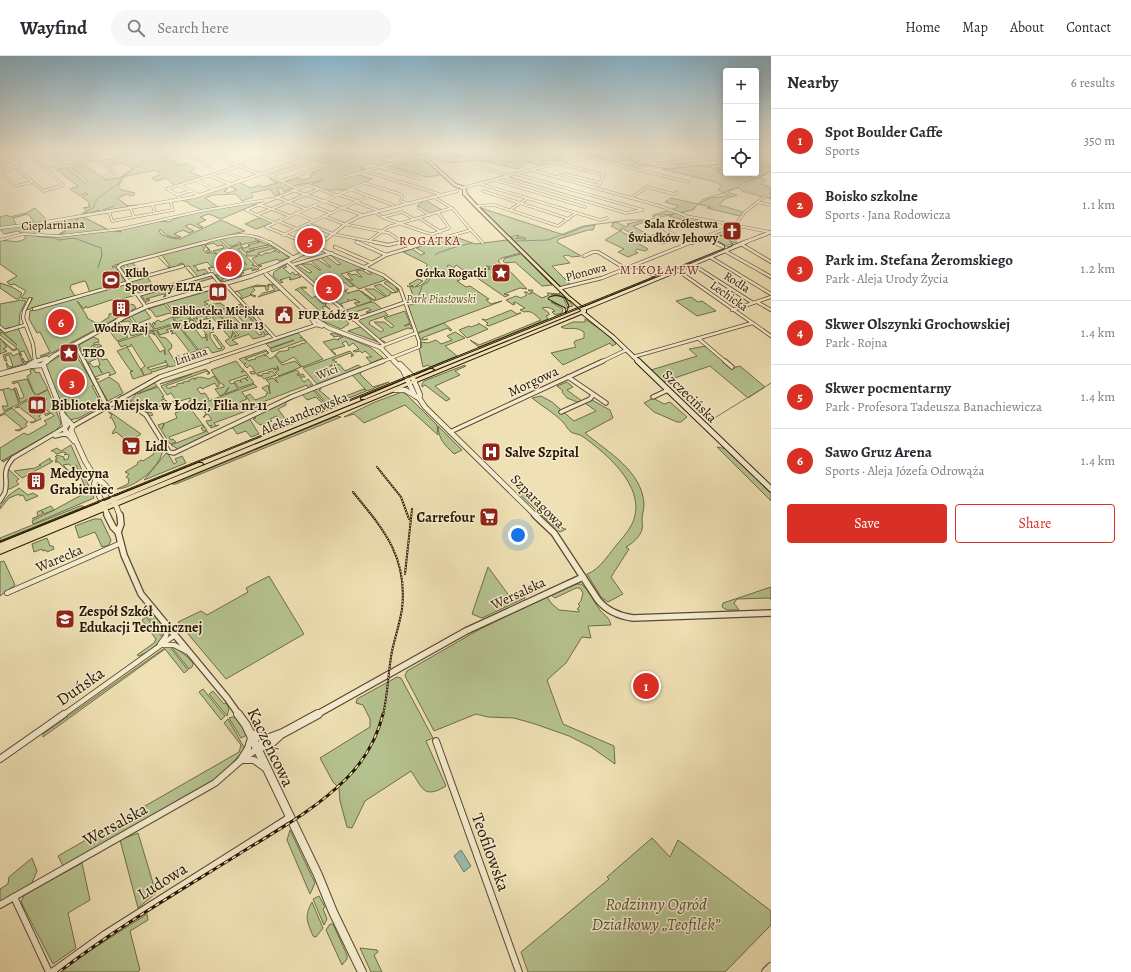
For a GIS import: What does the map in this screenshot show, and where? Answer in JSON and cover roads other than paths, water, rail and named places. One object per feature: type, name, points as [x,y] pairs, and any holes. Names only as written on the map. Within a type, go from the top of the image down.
[{"type":"main road","name":"Szczecińska","points":[[464,194],[583,311],[626,350],[771,489]]},
{"type":"main road","name":"Aleksandrowska","points":[[114,502],[604,303],[616,295],[770,232]]},
{"type":"main road","name":"Aleksandrowska","points":[[0,546],[394,390],[411,381]]},
{"type":"main road","name":"Aleksandrowska","points":[[0,551],[104,506]]},
{"type":"street","points":[[179,199],[177,195],[180,194]]},
{"type":"street","points":[[0,228],[80,217],[203,194]]},
{"type":"street","points":[[284,194],[246,210],[296,229]]},
{"type":"street","points":[[257,215],[306,194],[362,216]]},
{"type":"street","points":[[334,194],[379,211]]},
{"type":"street","points":[[363,194],[393,205]]},
{"type":"street","points":[[399,194],[402,196],[401,200],[406,203]]},
{"type":"street","points":[[0,374],[34,363],[42,362],[118,320],[146,307],[267,272],[316,247],[346,224],[362,216],[439,194]]},
{"type":"street","points":[[492,194],[569,219]]},
{"type":"street","points":[[513,194],[600,220],[607,218]]},
{"type":"street","points":[[540,194],[585,207]]},
{"type":"street","points":[[562,194],[630,213],[647,209]]},
{"type":"street","points":[[585,194],[643,210]]},
{"type":"street","points":[[615,194],[660,206],[678,213],[731,225]]},
{"type":"street","points":[[631,198],[637,194]]},
{"type":"street","points":[[277,222],[338,195]]},
{"type":"street","points":[[283,235],[369,196]]},
{"type":"street","points":[[432,196],[452,208],[483,243]]},
{"type":"street","points":[[590,202],[593,196]]},
{"type":"street","points":[[276,197],[306,209]]},
{"type":"street","points":[[764,197],[745,212],[735,225],[770,232]]},
{"type":"street","points":[[510,210],[528,198]]},
{"type":"street","name":"Cieplarniana","points":[[0,240],[26,234],[55,236],[120,229],[200,211],[271,199]]},
{"type":"street","points":[[109,211],[112,221],[173,210],[170,200]]},
{"type":"street","points":[[660,206],[664,202]]},
{"type":"street","points":[[757,202],[771,205]]},
{"type":"street","points":[[152,203],[155,213]]},
{"type":"street","points":[[258,204],[290,216]]},
{"type":"street","points":[[476,206],[491,205],[558,226],[576,213]]},
{"type":"street","points":[[313,206],[332,213]]},
{"type":"street","points":[[130,207],[134,217]]},
{"type":"street","points":[[419,208],[430,215]]},
{"type":"street","points":[[369,241],[388,227],[452,208]]},
{"type":"street","points":[[374,212],[382,217],[428,234],[448,230],[449,227],[438,212]]},
{"type":"street","points":[[382,217],[402,212],[414,219]]},
{"type":"street","points":[[296,213],[314,221]]},
{"type":"street","points":[[324,216],[346,224],[390,234],[411,248]]},
{"type":"street","points":[[419,218],[441,232]]},
{"type":"street","points":[[685,221],[665,230],[692,243]]},
{"type":"street","name":"Wici","points":[[122,398],[146,415],[168,451],[174,453],[291,397],[420,346],[400,288],[381,274],[266,227],[277,222]]},
{"type":"street","points":[[308,224],[333,234],[390,246],[403,242]]},
{"type":"street","name":"Plonowa","points":[[561,288],[598,280],[692,243],[731,225],[735,225]]},
{"type":"street","points":[[365,267],[386,255],[471,230]]},
{"type":"street","points":[[146,307],[119,269],[120,265],[126,262],[238,234],[250,235],[277,246],[294,258]]},
{"type":"street","points":[[704,238],[771,277]]},
{"type":"street","points":[[356,242],[386,255]]},
{"type":"street","points":[[741,244],[771,262]]},
{"type":"street","points":[[335,247],[371,263]]},
{"type":"street","points":[[584,256],[593,252],[598,252],[626,269]]},
{"type":"street","points":[[292,265],[332,253]]},
{"type":"street","points":[[710,257],[771,294]]},
{"type":"street","points":[[287,261],[382,346]]},
{"type":"street","name":"Rodła","points":[[692,264],[771,310]]},
{"type":"street","points":[[34,309],[183,266]]},
{"type":"street","points":[[635,266],[659,278]]},
{"type":"street","name":"Lechicka","points":[[677,270],[771,336]]},
{"type":"street","points":[[267,272],[271,279],[317,323],[329,328],[382,346],[416,333]]},
{"type":"street","points":[[138,295],[212,274],[275,338]]},
{"type":"street","points":[[732,310],[771,297]]},
{"type":"street","name":"Kaczeńcowa","points":[[30,299],[23,315],[35,354],[34,363]]},
{"type":"street","points":[[354,320],[403,303]]},
{"type":"street","name":"Lniana","points":[[68,426],[160,377],[317,323]]},
{"type":"street","points":[[633,357],[752,323]]},
{"type":"street","points":[[0,327],[5,331],[25,325]]},
{"type":"street","points":[[698,338],[732,367]]},
{"type":"street","points":[[75,344],[107,406]]},
{"type":"street","name":"Szparagowa","points":[[382,346],[411,381],[417,397],[424,406],[554,533],[583,577]]},
{"type":"street","name":"Morgowa","points":[[450,432],[626,350]]},
{"type":"street","name":"Kaczeńcowa","points":[[35,354],[42,362],[44,371],[85,463],[96,479],[101,480],[106,486],[114,502],[122,521],[118,532]]},
{"type":"street","points":[[34,363],[42,362]]},
{"type":"street","points":[[568,377],[606,403]]},
{"type":"street","points":[[394,390],[405,390],[417,397]]},
{"type":"street","points":[[654,397],[668,390]]},
{"type":"street","points":[[561,412],[588,400],[594,395]]},
{"type":"street","name":"Lniana","points":[[68,426],[89,416]]},
{"type":"street","points":[[0,501],[5,492],[2,473],[4,465],[13,458],[68,426]]},
{"type":"street","name":"Kaczeńcowa","points":[[68,426],[70,435],[75,442]]},
{"type":"street","points":[[51,437],[63,434],[70,435]]},
{"type":"street","name":"Kaczeńcowa","points":[[96,479],[94,484],[113,527],[118,532],[124,557],[139,590],[237,710],[252,734],[267,770],[318,875],[324,896],[342,935],[362,972]]},
{"type":"street","name":"Warecka","points":[[7,594],[21,586],[121,543]]},
{"type":"street","points":[[583,577],[604,607],[625,617],[771,613]]},
{"type":"street","name":"Wersalska","points":[[0,906],[215,784],[267,739],[283,733],[466,631],[583,577]]},
{"type":"street","points":[[157,648],[166,636],[167,625]]},
{"type":"street","name":"Duńska","points":[[0,759],[175,635]]},
{"type":"street","points":[[157,648],[171,644],[189,653]]},
{"type":"street","name":"Wersalska","points":[[258,748],[270,744],[283,733]]},
{"type":"street","points":[[252,734],[267,739]]},
{"type":"street","name":"Wersalska","points":[[240,761],[249,745],[252,734]]},
{"type":"street","name":"Teofilowska","points":[[436,741],[519,972]]},
{"type":"street","points":[[240,761],[254,760],[267,770]]},
{"type":"street","name":"Ludowa","points":[[50,972],[105,934],[290,817]]},
{"type":"street","points":[[14,897],[50,972]]},
{"type":"street","points":[[766,972],[771,967]]},
{"type":"waterway","points":[[58,235],[74,224],[80,215],[93,208],[97,199],[104,194]]},
{"type":"waterway","points":[[681,213],[692,210],[702,200],[720,194]]},
{"type":"waterway","points":[[103,210],[114,206]]},
{"type":"waterway","points":[[515,241],[548,240],[583,226],[629,220],[647,220],[678,213]]},
{"type":"waterway","points":[[49,223],[56,222]]},
{"type":"waterway","points":[[55,236],[54,238],[59,240],[74,238],[101,248],[102,255],[98,268]]},
{"type":"waterway","points":[[460,246],[472,243]]},
{"type":"waterway","points":[[441,252],[458,246]]},
{"type":"waterway","points":[[435,255],[440,252]]},
{"type":"waterway","points":[[423,285],[428,282],[432,274]]},
{"type":"waterway","points":[[418,298],[422,286]]},
{"type":"waterway","points":[[72,375],[76,383]]},
{"type":"waterway","points":[[713,419],[771,383]]},
{"type":"waterway","points":[[75,394],[77,388],[76,384]]},
{"type":"waterway","points":[[72,401],[75,395]]},
{"type":"tram line","points":[[0,542],[714,254],[732,246],[733,244],[725,236],[714,235],[713,238],[724,245],[725,248],[566,312]]},
{"type":"tram line","points":[[564,313],[566,311],[565,308],[548,299],[549,297],[557,295],[565,298],[569,306],[566,312]]},
{"type":"tram line","points":[[0,541],[566,312]]},
{"type":"railway","points":[[377,467],[401,497],[409,519]]},
{"type":"railway","points":[[353,492],[384,532],[397,559],[401,574],[403,591],[402,609],[392,651],[383,715]]},
{"type":"railway","points":[[405,574],[412,509]]},
{"type":"railway","points":[[59,972],[125,925],[281,828],[321,801],[346,779],[359,765],[369,749],[383,714]]},
{"type":"place","name":"Sala Królestwa Świadków Jehowy","points":[[732,231]]},
{"type":"place","name":"Skwer pocmentarny","points":[[310,241]]},
{"type":"place","name":"Skwer Olszynki Grochowskiej","points":[[229,264]]},
{"type":"place","name":"Górka Rogatki","points":[[501,273]]},
{"type":"place","name":"Klub Sportowy ELTA","points":[[111,280]]},
{"type":"place","name":"Boisko szkolne","points":[[329,288]]},
{"type":"place","name":"Biblioteka Miejska w Łodzi, Filia nr 13","points":[[218,292]]},
{"type":"place","name":"Wodny Raj","points":[[121,308]]},
{"type":"place","name":"FUP Łódź 52","points":[[284,315]]},
{"type":"place","name":"Sawo Gruz Arena","points":[[61,322]]},
{"type":"place","name":"TEO","points":[[69,353]]},
{"type":"place","name":"Park im. Stefana Żeromskiego","points":[[72,382]]},
{"type":"place","name":"Biblioteka Miejska w Łodzi, Filia nr 11","points":[[37,405]]},
{"type":"place","name":"Lidl","points":[[131,446]]},
{"type":"place","name":"Salve Szpital","points":[[491,452]]},
{"type":"place","name":"Medycyna Grabieniec","points":[[36,481]]},
{"type":"place","name":"Carrefour","points":[[489,517]]},
{"type":"place","name":"Zespół Szkół Edukacji Technicznej","points":[[65,619]]},
{"type":"place","name":"Spot Boulder Caffe","points":[[646,686]]},
{"type":"district","name":"ROGATKA","points":[[430,240]]},
{"type":"district","name":"MIKOŁAJEW","points":[[660,269]]},
{"type":"park label","name":"Park Piastowski","points":[[441,299]]},
{"type":"park label","name":"Rodzinny Ogród Działkowy „Teofilek”","points":[[656,914]]}]
